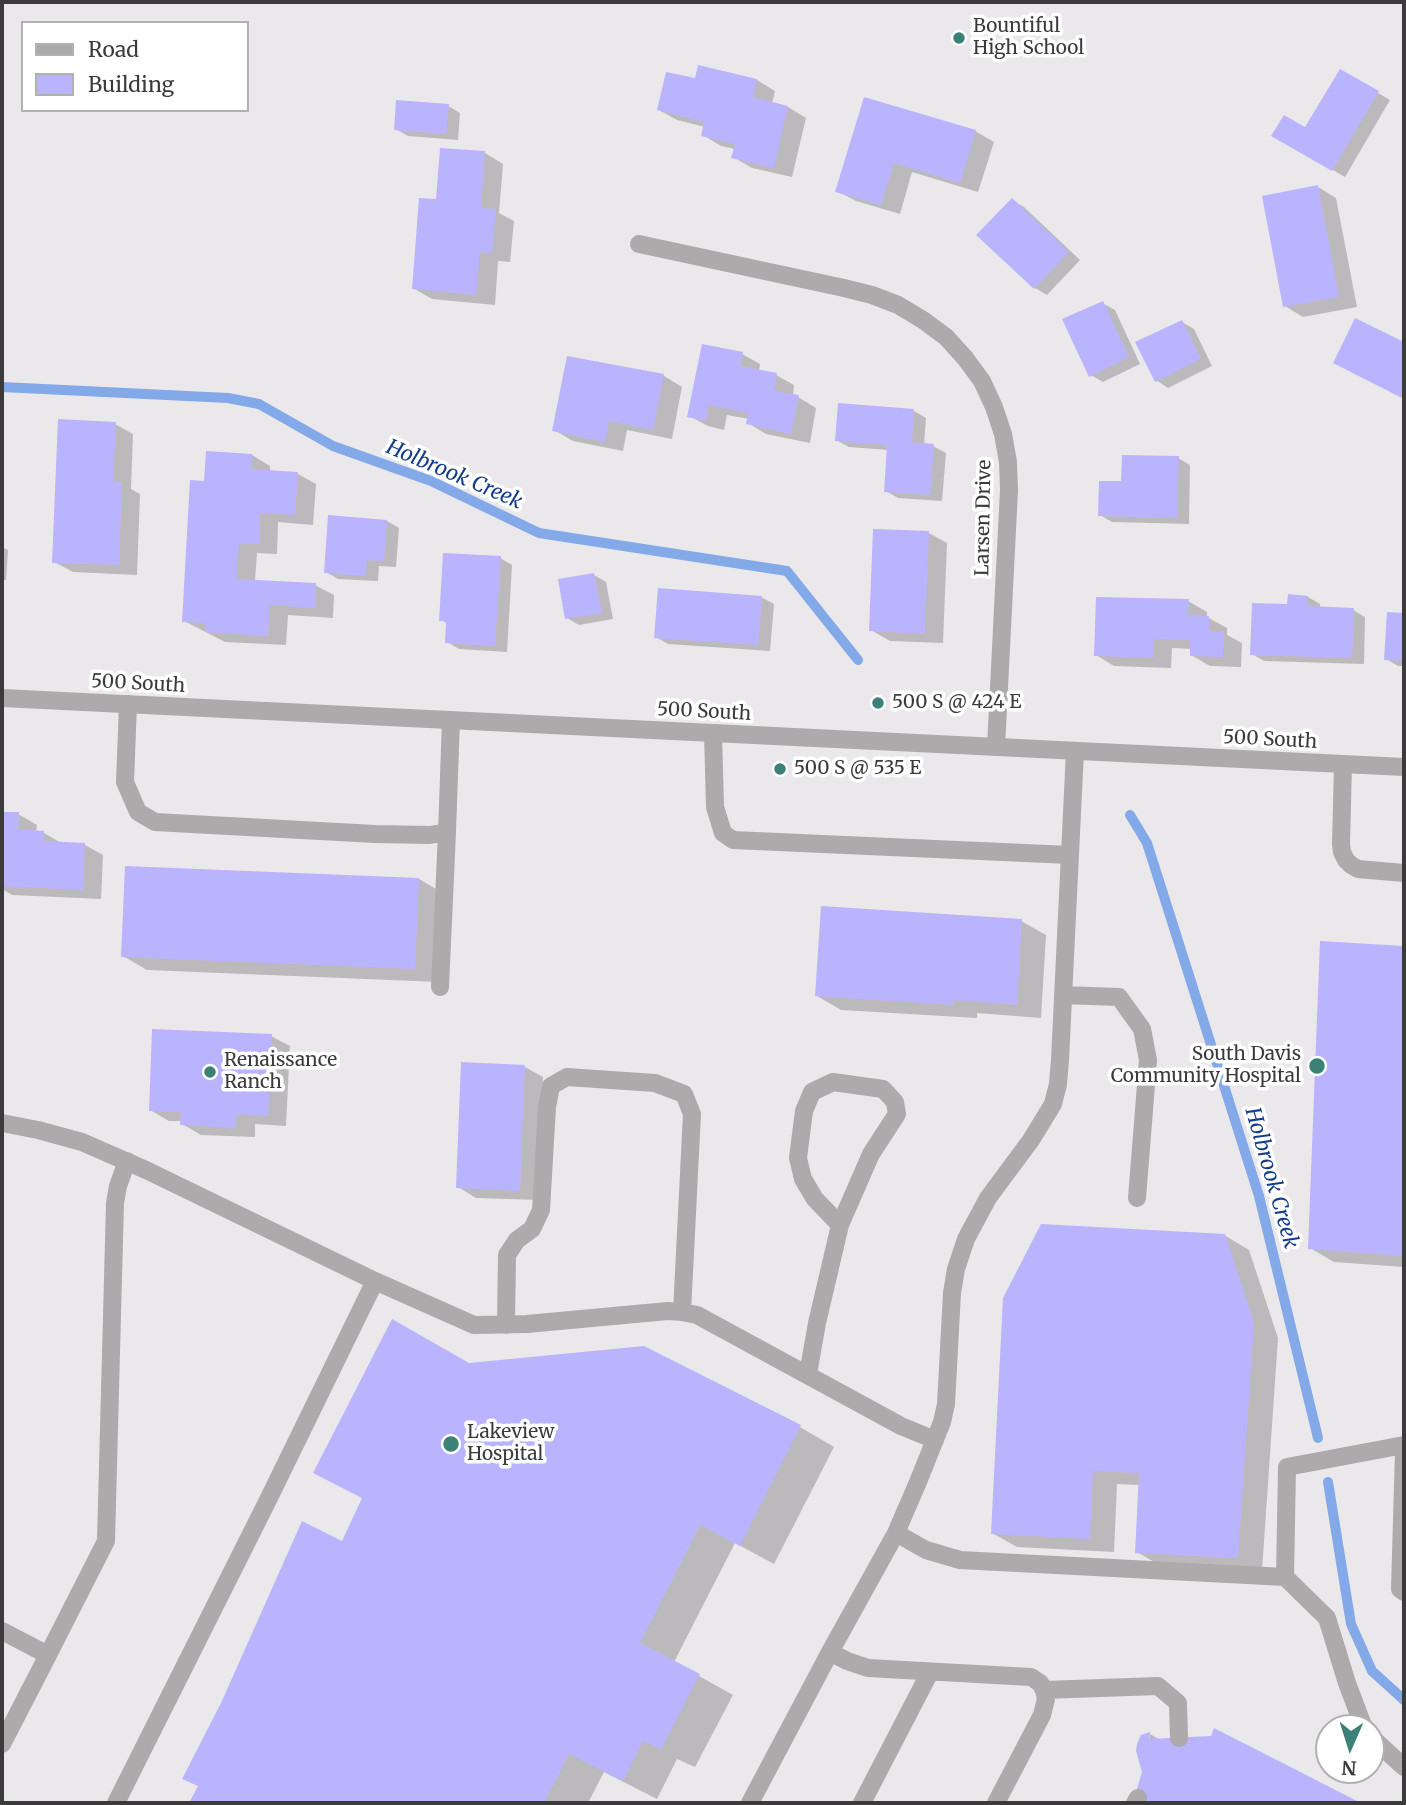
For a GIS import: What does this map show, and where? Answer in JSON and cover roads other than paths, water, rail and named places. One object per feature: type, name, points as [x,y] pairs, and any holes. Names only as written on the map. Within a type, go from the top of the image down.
[{"type":"street","name":"Larsen Drive","points":[[639,244],[872,295],[898,305],[923,320],[946,337],[971,366],[994,407],[1009,462],[996,747]]},
{"type":"street","name":"500 South","points":[[2,698],[1404,767]]},
{"type":"street","points":[[128,704],[125,782],[138,812],[155,822],[375,834],[430,835],[447,832]]},
{"type":"street","points":[[440,987],[451,720]]},
{"type":"street","points":[[713,733],[715,807],[723,833],[733,840],[1070,855]]},
{"type":"street","points":[[750,1803],[896,1533],[942,1422],[946,1404],[952,1293],[956,1269],[966,1239],[988,1198],[1043,1123],[1053,1104],[1058,1084],[1075,751]]},
{"type":"street","points":[[1343,764],[1340,844],[1346,860],[1358,869],[1404,873]]},
{"type":"street","points":[[1063,995],[1119,997],[1142,1030],[1148,1060],[1137,1198]]},
{"type":"street","points":[[506,1325],[507,1255],[517,1240],[532,1229],[541,1210],[547,1107],[551,1086],[567,1077],[655,1083],[684,1094],[692,1114],[682,1312]]},
{"type":"street","points":[[808,1374],[840,1225],[871,1154],[897,1114],[895,1102],[883,1089],[833,1082],[812,1092],[804,1111],[798,1158],[803,1179],[815,1199],[840,1225]]},
{"type":"street","points":[[2,1123],[82,1142],[127,1161],[375,1282],[474,1325],[506,1325],[651,1312],[682,1312],[707,1320],[901,1426],[935,1440]]},
{"type":"street","points":[[2,1744],[106,1541],[115,1203],[127,1161]]},
{"type":"street","points":[[116,1803],[375,1282]]},
{"type":"street","points":[[1285,1577],[1287,1467],[1404,1445]]},
{"type":"street","points":[[1404,1451],[1400,1588],[1404,1592]]},
{"type":"street","points":[[896,1533],[926,1550],[960,1560],[1285,1577],[1327,1618],[1359,1714]]},
{"type":"street","points":[[2,1631],[48,1655]]},
{"type":"street","points":[[830,1652],[868,1668],[1031,1677],[1040,1683],[1046,1699],[1042,1715],[996,1803]]},
{"type":"street","points":[[862,1803],[930,1672]]},
{"type":"street","points":[[1044,1690],[1158,1686],[1178,1703],[1180,1738]]},
{"type":"street","points":[[1385,1750],[1404,1767]]},
{"type":"waterway","name":"Holbrook Creek","points":[[2,387],[228,398],[259,404],[333,446],[431,481],[539,533],[787,571],[858,660]]},
{"type":"waterway","name":"Holbrook Creek","points":[[1130,815],[1147,843],[1259,1196],[1318,1438]]},
{"type":"waterway","name":"Holbrook Creek","points":[[1328,1482],[1351,1624],[1372,1671],[1404,1700]]},
{"type":"place","name":"Bountiful High School","points":[[959,38]]},
{"type":"place","name":"500 S @ 424 E","points":[[878,703]]},
{"type":"place","name":"500 S @ 535 E","points":[[780,769]]},
{"type":"place","name":"South Davis Community Hospital","points":[[1317,1066]]},
{"type":"place","name":"Renaissance Ranch","points":[[210,1072]]},
{"type":"place","name":"Lakeview Hospital","points":[[451,1444]]}]
